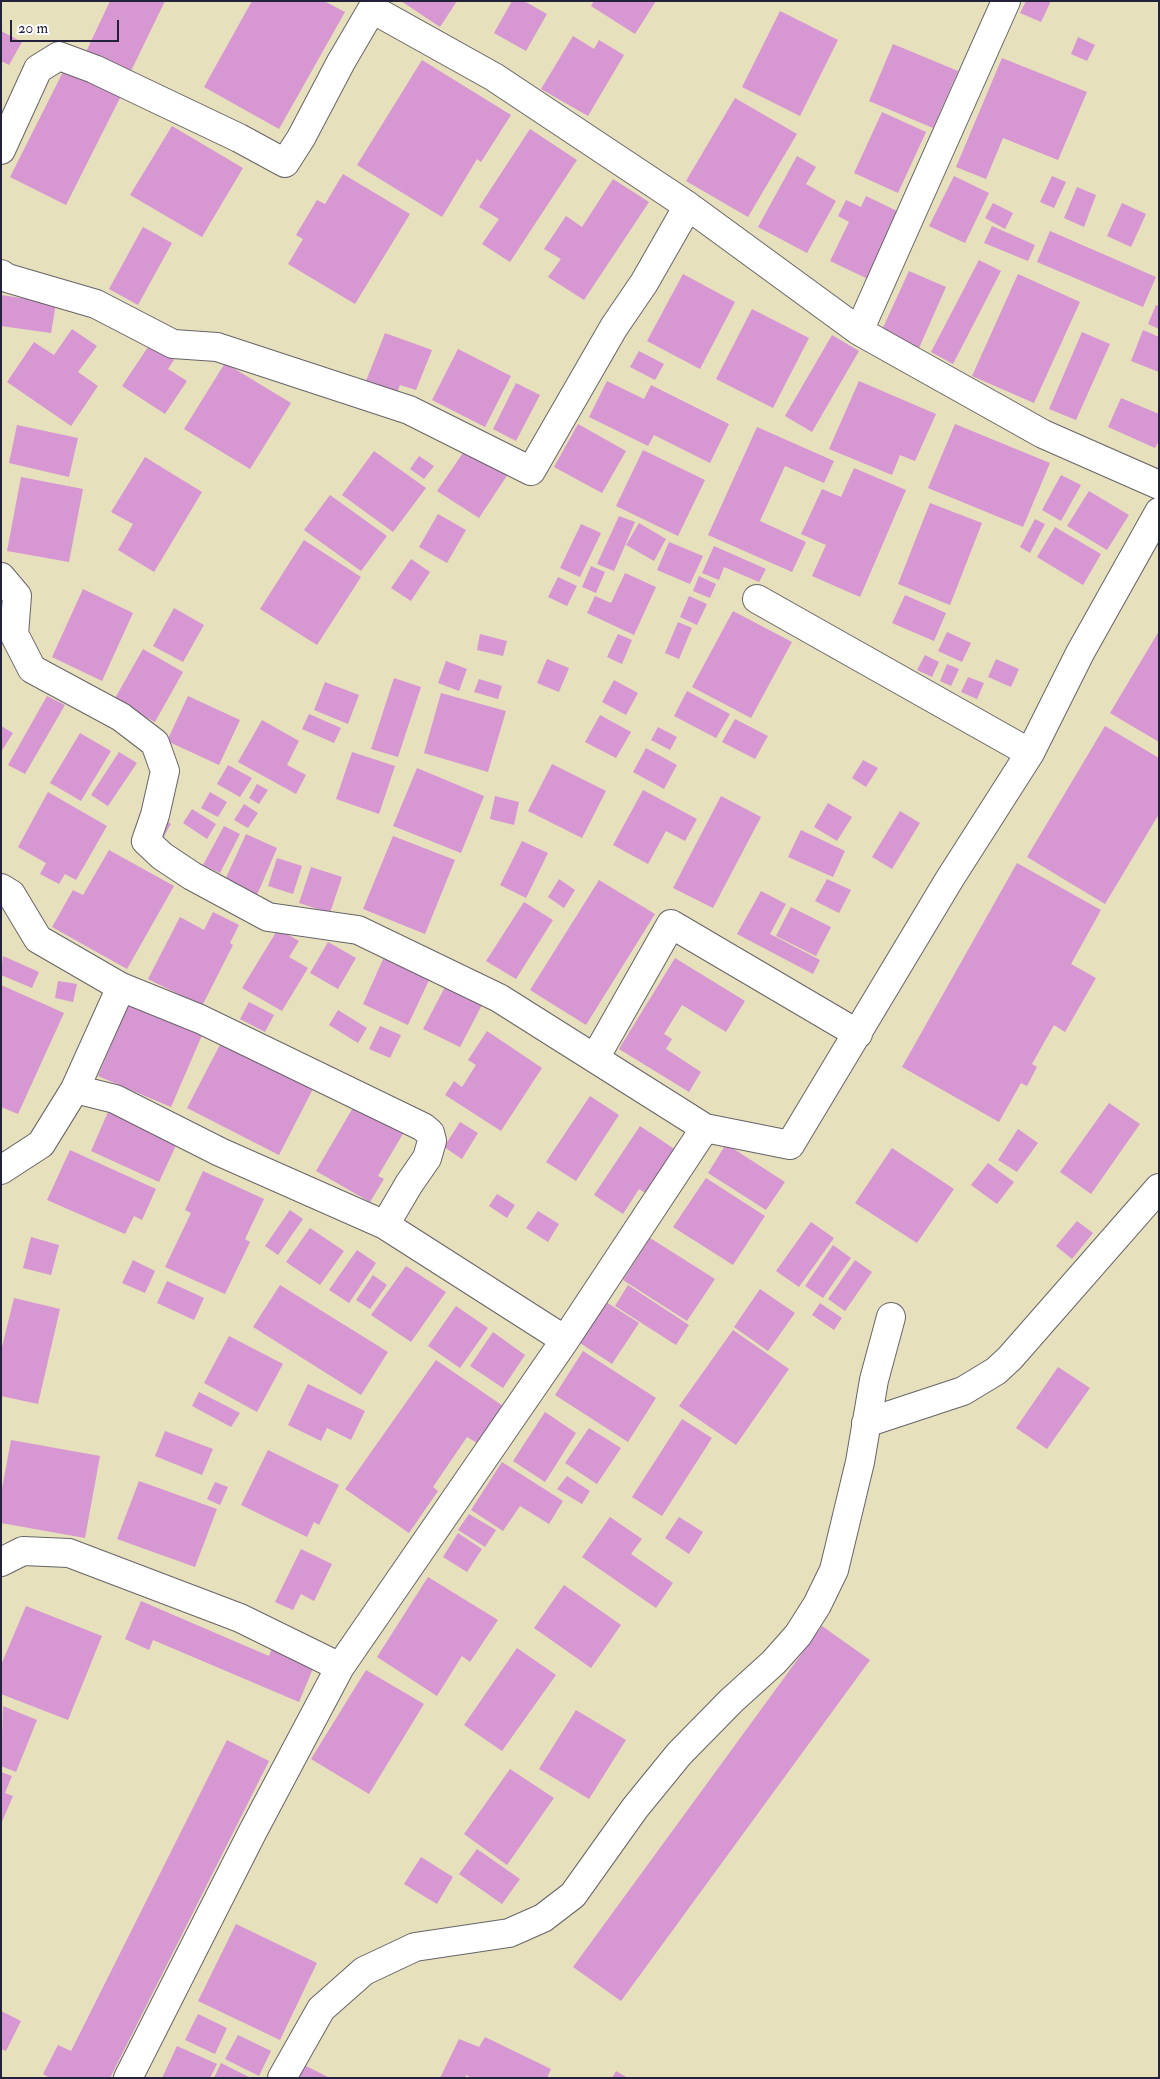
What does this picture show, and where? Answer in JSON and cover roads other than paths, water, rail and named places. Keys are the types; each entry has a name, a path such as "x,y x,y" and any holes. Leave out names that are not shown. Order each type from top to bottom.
{"street":[{"path":"859,331 1006,1"},
{"path":"1,150 38,69 59,56 94,69 239,138 285,163 301,138 341,62 372,9 494,77 688,206 859,331 1043,434 1159,485"},
{"path":"1,274 7,278 96,304 172,344 217,347 409,410 530,471 614,327 644,283 688,206"},
{"path":"1,577 17,596 14,634 32,669 121,717 155,743 165,772 155,815 146,841 162,856 192,876 268,917 358,930 499,998 706,1128 790,1145 949,880 1030,753 1080,652 1159,512"},
{"path":"756,599 1030,753"},
{"path":"1,888 11,894 38,939 121,987 200,1019 423,1127 430,1133 432,1141 427,1158 385,1225"},
{"path":"595,1058 671,924 858,1034"},
{"path":"1,1170 41,1144 75,1089 121,987"},
{"path":"75,1089 115,1099 220,1152 385,1225 565,1340"},
{"path":"128,2078 252,1833 340,1667 565,1340 706,1128"},
{"path":"866,1423 962,1391 996,1371 1010,1358 1159,1188"},
{"path":"282,2078 321,2009 364,1971 416,1947 509,1933 543,1918 573,1895 635,1808 679,1754 774,1662 798,1635 817,1605 834,1570 852,1499 874,1380 891,1318"},
{"path":"1,1562 23,1551 69,1553 240,1618 340,1667"}]}
